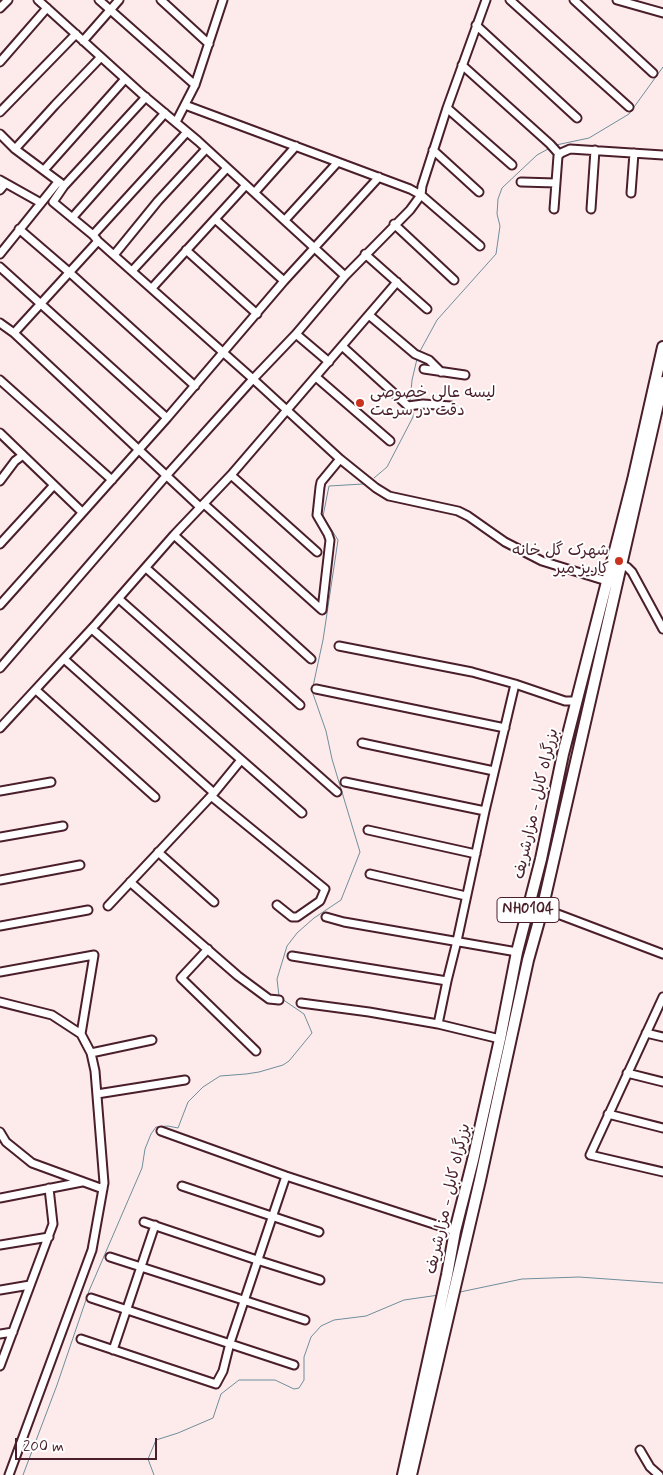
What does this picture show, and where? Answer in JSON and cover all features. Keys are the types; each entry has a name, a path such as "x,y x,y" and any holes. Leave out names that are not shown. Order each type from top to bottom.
{"highway":[{"name":"بزرگراه کابل - مزارشریف","path":"403,1475 448,1275 455,1231 474,1160 517,952 541,859 576,701 607,581 617,563 643,456 655,402 663,347"},
{"name":"بزرگراه کابل - مزارشریف","path":"655,402 663,382"},
{"name":"بزرگراه کابل - مزارشریف","path":"411,1475 480,1180 528,960 542,910 618,584 617,563"}],"street":[{"path":"0,8 8,0"},
{"path":"38,0 125,79 255,192 345,276"},
{"path":"99,0 195,85"},
{"path":"84,41 119,0"},
{"path":"161,0 209,44"},
{"path":"176,122 195,85 222,0"},
{"path":"0,668 166,476 296,334 365,254 410,210 421,195 422,186 447,108 486,0"},
{"path":"510,0 629,107"},
{"path":"574,0 653,73"},
{"path":"617,0 663,13"},
{"path":"0,62 47,8"},
{"path":"476,25 577,118"},
{"path":"0,112 76,34"},
{"path":"15,149 54,104 101,57"},
{"path":"462,66 558,153 554,209"},
{"path":"44,170 125,79"},
{"path":"0,254 42,202 146,97"},
{"path":"186,105 410,189 421,195 480,246"},
{"path":"447,108 512,165"},
{"path":"72,218 165,113"},
{"path":"93,235 187,132"},
{"path":"0,134 15,149 61,184"},
{"path":"255,192 296,146"},
{"path":"114,255 158,201 206,149"},
{"path":"558,153 570,149 663,155"},
{"path":"434,150 479,192"},
{"path":"591,209 595,150"},
{"path":"632,193 634,153"},
{"path":"285,220 337,163"},
{"path":"132,271 227,168"},
{"path":"0,605 167,418 284,281 379,177"},
{"path":"0,190 3,182 42,202"},
{"path":"521,182 556,183"},
{"path":"61,184 53,202 93,235 340,459 376,488 389,496 458,511 505,542 542,561 618,584"},
{"path":"152,288 246,185"},
{"path":"215,219 284,281"},
{"path":"394,224 454,280"},
{"path":"19,229 195,386"},
{"path":"14,333 98,241"},
{"path":"186,250 257,314"},
{"path":"365,254 426,309"},
{"path":"0,268 167,418"},
{"path":"0,728 92,629 174,535 231,475 398,282"},
{"path":"369,315 416,355 429,360 441,372"},
{"path":"0,322 166,476 322,610 330,540 317,515 320,487 321,482 340,459"},
{"path":"296,334 329,362"},
{"path":"342,346 413,405 451,406"},
{"path":"424,369 465,375"},
{"path":"316,377 390,441"},
{"path":"0,380 112,480"},
{"path":"0,433 82,512"},
{"path":"0,482 15,461 23,455"},
{"path":"231,475 317,552"},
{"path":"0,544 54,484"},
{"path":"174,535 311,659"},
{"path":"617,563 627,567 632,572 663,628"},
{"path":"146,568 300,705"},
{"path":"118,599 337,792"},
{"path":"92,629 302,813"},
{"path":"339,646 472,672 566,700 576,701"},
{"path":"64,659 212,794 325,889 320,901 297,917 292,917 277,905"},
{"path":"438,1024 446,981 457,941 514,684"},
{"path":"316,689 505,728"},
{"path":"36,690 154,796"},
{"path":"362,743 494,771"},
{"path":"108,906 241,760"},
{"path":"0,791 51,782"},
{"path":"345,782 485,811"},
{"path":"0,837 63,826"},
{"path":"368,830 476,854"},
{"path":"158,852 214,902"},
{"path":"0,880 80,865"},
{"path":"370,874 466,896"},
{"path":"130,882 238,976 269,999 279,1000"},
{"path":"0,926 88,910"},
{"path":"542,910 555,912 663,954"},
{"path":"326,917 344,922 517,952"},
{"path":"208,949 181,978 256,1051"},
{"path":"0,972 94,955 82,1034"},
{"path":"292,956 446,981"},
{"path":"663,997 590,1155 663,1172"},
{"path":"0,1002 52,1015 82,1034 91,1053 97,1094 104,1183 92,1250 9,1475"},
{"path":"301,1003 438,1024 500,1039"},
{"path":"646,1033 663,1037"},
{"path":"91,1053 152,1040"},
{"path":"627,1073 663,1082"},
{"path":"97,1094 185,1080"},
{"path":"608,1114 663,1128"},
{"path":"161,1131 286,1176 455,1231"},
{"path":"0,1132 6,1142 32,1163 103,1189"},
{"path":"81,1339 216,1384 223,1372 230,1343 286,1176"},
{"path":"0,1198 83,1182"},
{"path":"182,1186 319,1232"},
{"path":"0,1366 53,1224 54,1217 49,1188"},
{"path":"144,1222 320,1280"},
{"path":"113,1350 155,1225"},
{"path":"0,1245 49,1237"},
{"path":"110,1257 244,1302 305,1320"},
{"path":"0,1290 30,1285"},
{"path":"91,1298 294,1364"},
{"path":"0,1334 13,1332"},
{"path":"640,1450 650,1467 659,1475"}],"waterway":[{"path":"556,145 589,138 629,114 663,67"},
{"path":"419,353 437,320 496,254 500,226 497,214 498,199 502,188 537,155 550,148"},
{"path":"410,402 412,380 417,359"},
{"path":"374,478 387,467 413,417 413,408"},
{"path":"279,996 277,979 287,946 297,933 314,918 341,900 360,852 332,759 326,731 312,691 323,640 338,540 323,516 329,486 363,484"},
{"path":"23,1475 57,1385 89,1291 142,1168 145,1149 151,1134 156,1127 168,1126 178,1128 188,1102 203,1087 220,1076 259,1072 283,1065 289,1061 312,1033 304,1014 282,999"},
{"path":"460,1292 522,1279 579,1277 663,1283"},
{"path":"154,1475 148,1459 156,1440 213,1418 221,1394 239,1380 275,1380 294,1389 299,1388 304,1380 304,1357 311,1337 321,1326 334,1320 366,1316 404,1300 439,1295"}],"place":[{"name":"لیسه عالی خصوصی دقت در سرعت","path":"360,403"},
{"name":"شهرک گل خانه کاریز میر","path":"619,561"}]}
